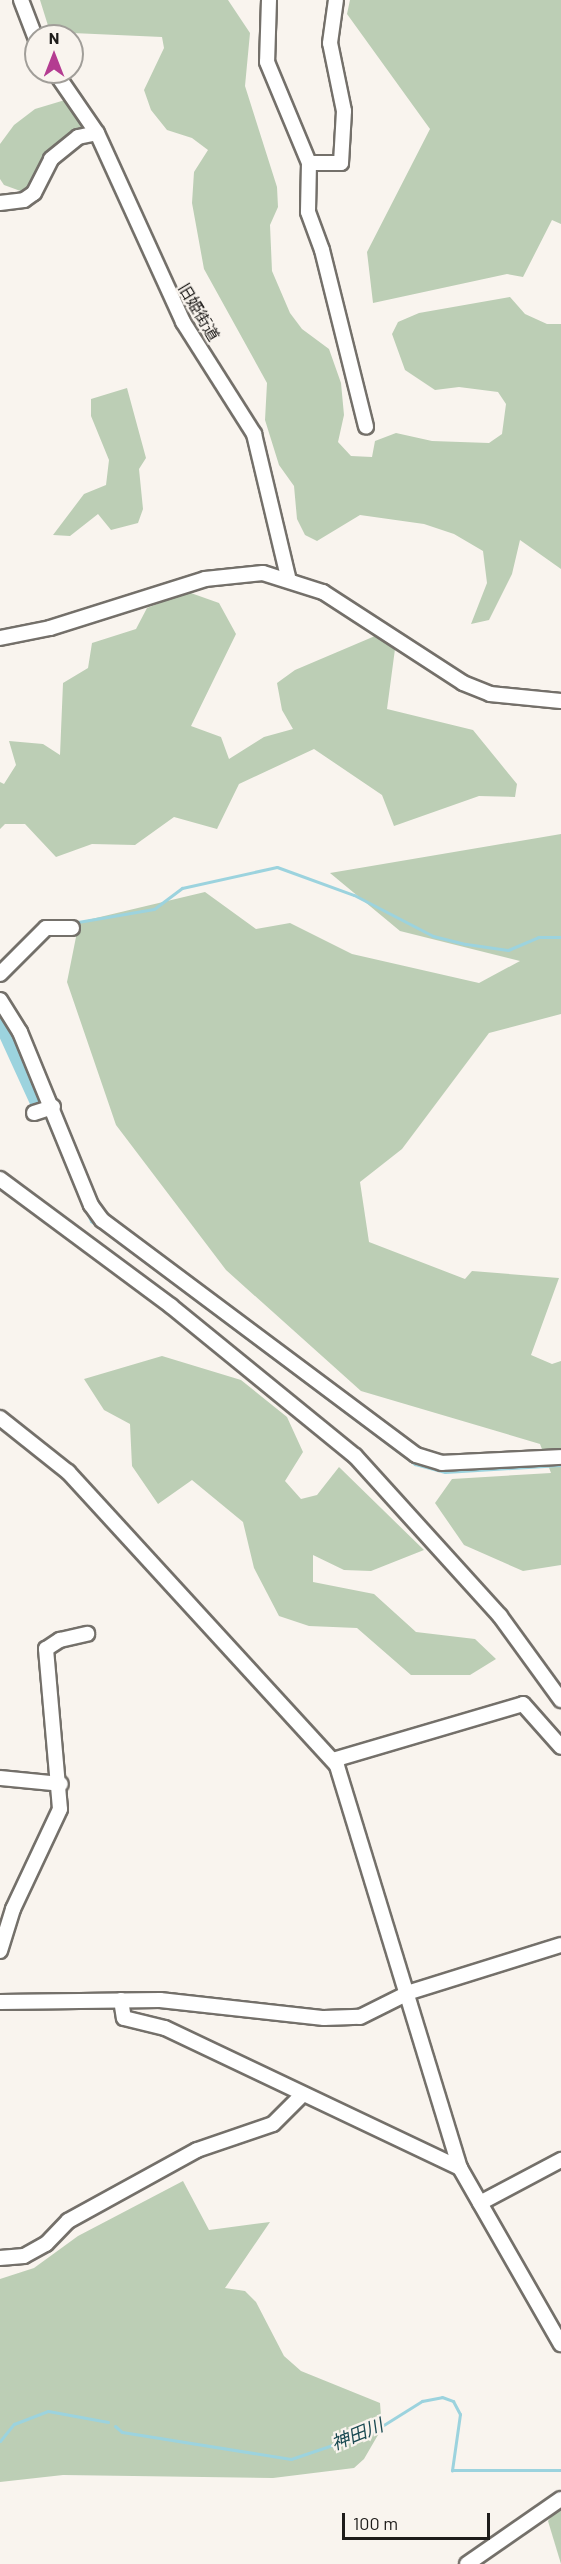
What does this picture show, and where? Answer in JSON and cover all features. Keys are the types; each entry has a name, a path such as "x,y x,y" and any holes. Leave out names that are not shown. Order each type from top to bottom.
{"street":[{"path":"21,0 30,24"},
{"path":"269,0 267,62 309,163 308,212 322,250 366,427"},
{"path":"309,163 341,163 344,111 330,43 336,0"},
{"name":"旧姫街道","path":"64,84 97,134 176,307 254,434 288,577"},
{"path":"0,203 24,200 34,193 51,159 78,137 97,134"},
{"path":"0,638 50,628 237,572 288,577 350,608 463,682 490,694 561,701"},
{"path":"0,974 46,928 72,928"},
{"path":"0,1000 21,1032 91,1205 102,1220 355,1456 500,1616 561,1700"},
{"path":"34,1113 53,1107"},
{"path":"0,1179 181,1295 416,1455 442,1463 561,1457"},
{"path":"0,1418 68,1472 333,1760 351,1800 410,1992 460,2168 561,2344"},
{"path":"0,1951 13,1909 58,1818 61,1784 46,1649 60,1640 87,1634"},
{"path":"333,1760 523,1704 561,1747"},
{"path":"0,1778 61,1784"},
{"path":"0,2002 121,2000 333,2017 360,2017 410,1992 561,1946"},
{"path":"121,2000 124,2018 165,2028 302,2096 460,2168"},
{"path":"0,2258 24,2256 46,2244 68,2221 197,2150 273,2124 302,2096"},
{"path":"480,2203 561,2160"},
{"path":"467,2564 561,2499"}],"green space":[{"path":"40,0 228,0 250,33 245,86 277,187 278,207 270,225 272,271 290,313 302,329 329,349 341,383 344,415 338,442 351,456 372,457 375,441 396,433 432,441 489,443 502,434 506,404 498,392 459,387 435,390 405,370 392,334 398,322 419,313 510,297 525,314 547,324 561,324 561,569 520,540 512,574 489,620 471,624 487,583 483,551 454,534 424,524 360,515 317,541 305,535 297,519 294,486 279,465 265,420 267,383 204,269 192,203 194,172 208,150 192,138 167,130 151,110 144,90 164,48 162,37 84,34 84,24 48,24"},
{"path":"350,0 561,0 561,224 552,220 523,277 507,274 373,303 367,252 430,129 347,14"},
{"path":"65,100 87,129 26,193 4,185 0,179 0,144 14,125 35,109"},
{"path":"127,388 146,458 139,469 143,509 138,523 111,530 98,514 70,536 53,535 84,494 106,485 109,460 91,416 91,399"},
{"path":"188,592 219,603 236,634 191,726 221,737 229,759 264,737 293,729 282,710 277,683 295,670 375,636 395,649 387,709 473,730 517,784 515,797 479,796 394,826 382,795 314,749 239,784 217,829 174,817 135,845 92,844 56,857 25,824 5,824 0,829 0,782 4,784 16,765 9,741 43,744 60,755 63,683 88,668 92,643 136,629 147,608"},
{"path":"561,834 561,1014 489,1033 402,1149 360,1182 369,1242 465,1279 472,1271 559,1278 531,1355 552,1364 561,1361 561,1565 523,1571 464,1545 435,1503 452,1479 551,1473 540,1444 361,1391 226,1270 116,1125 67,982 79,922 205,892 256,929 290,923 352,954 479,983 520,961 400,931 330,873"},
{"path":"162,1356 241,1380 287,1417 303,1452 285,1481 301,1499 317,1495 339,1467 424,1550 371,1571 344,1570 313,1555 313,1582 374,1594 416,1632 475,1639 496,1659 470,1675 411,1675 357,1628 309,1626 279,1616 254,1568 243,1522 192,1480 158,1504 132,1466 130,1424 104,1410 84,1379"},
{"path":"183,2181 209,2230 270,2222 225,2288 245,2291 256,2302 284,2356 301,2371 380,2403 382,2428 364,2459 354,2468 273,2478 63,2475 0,2482 0,2279 34,2268 78,2236"},
{"path":"561,2504 561,2564 548,2521"}],"waterway":[{"path":"72,923 154,909 182,888 277,867 354,895 433,936 466,944 508,950 538,937 561,937"},
{"path":"0,1017 39,1102"},
{"path":"44,1113 91,1221 415,1464 445,1472 561,1465"},
{"name":"神田川","path":"115,2426 122,2432 291,2459 374,2431 422,2401 442,2397 453,2401 460,2414 452,2470 561,2470"},
{"name":"神田川","path":"0,2441 14,2424 48,2411 108,2422"}]}
